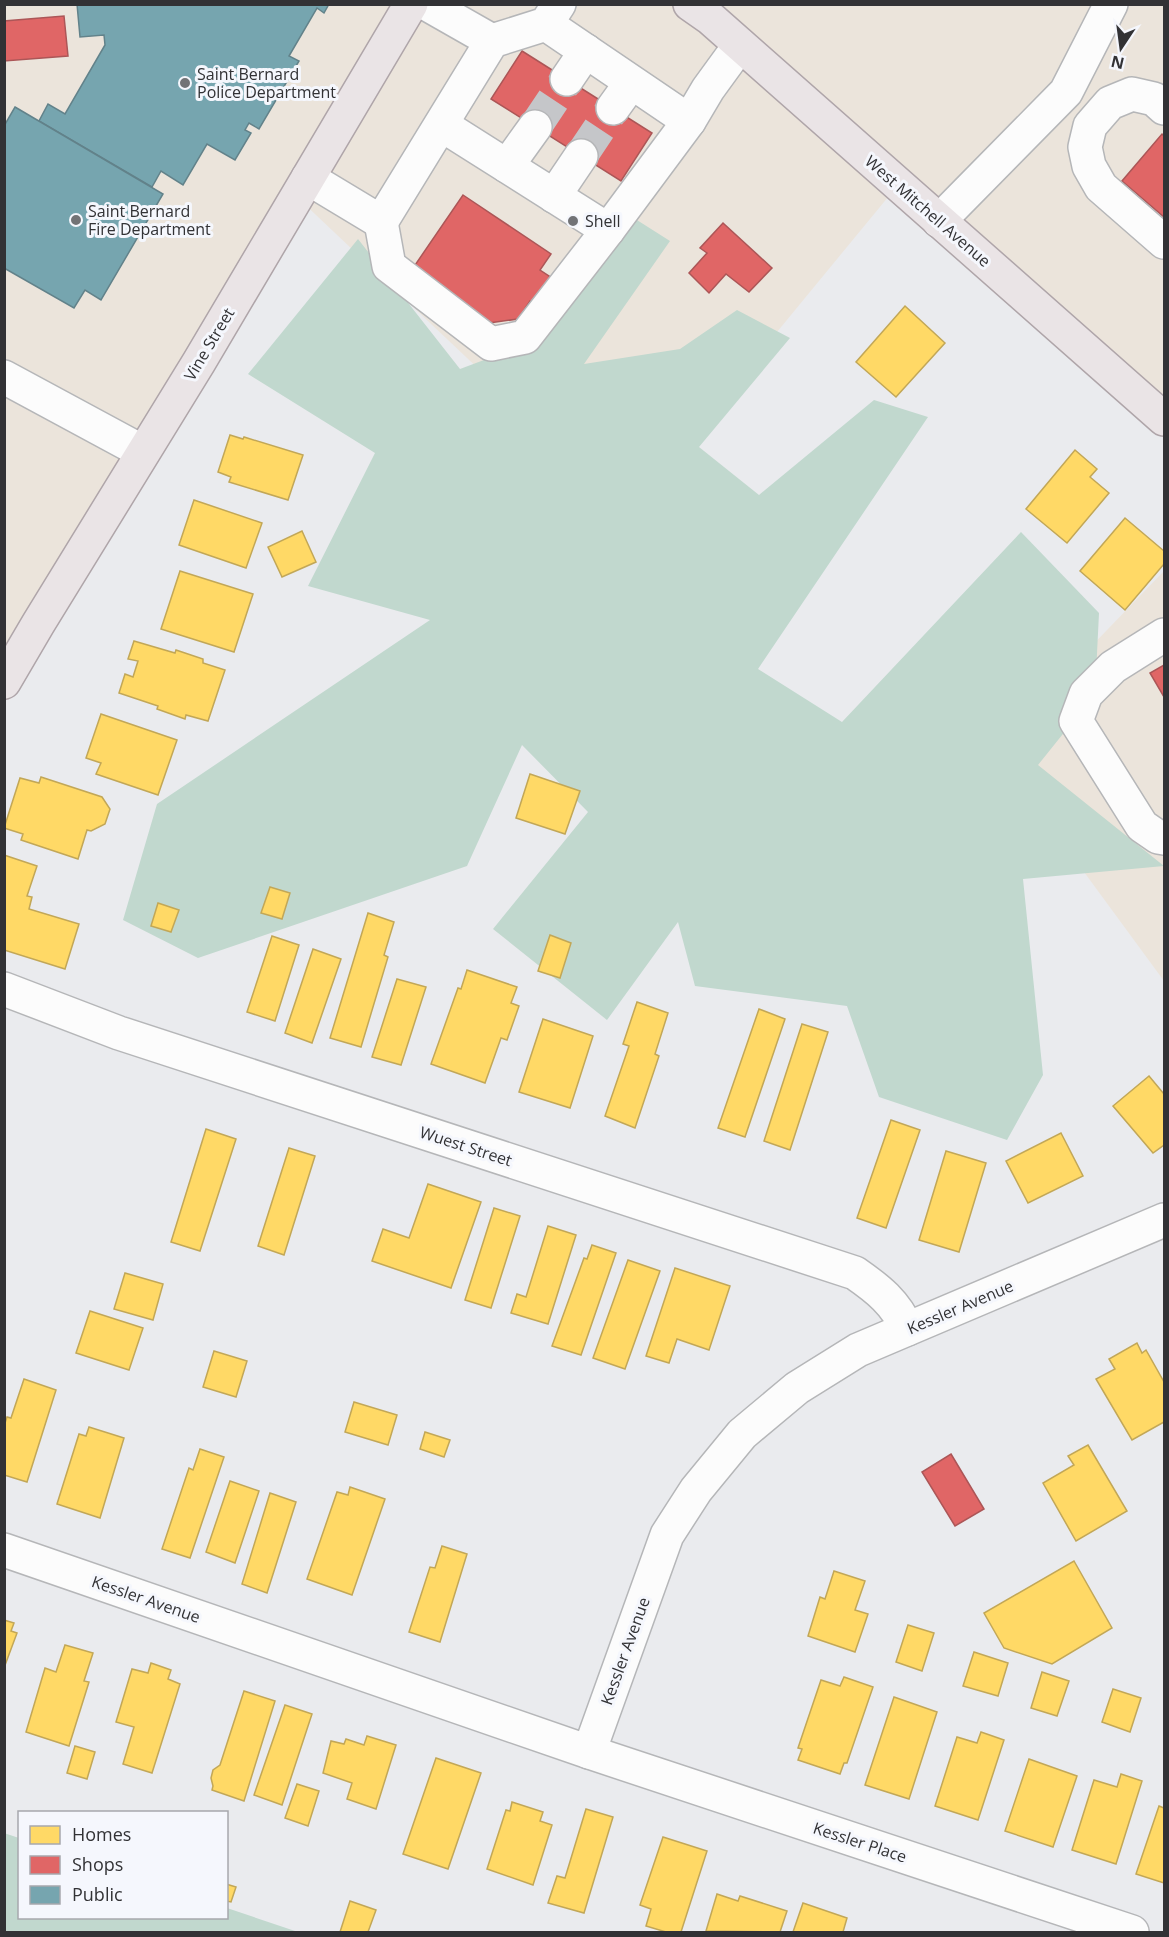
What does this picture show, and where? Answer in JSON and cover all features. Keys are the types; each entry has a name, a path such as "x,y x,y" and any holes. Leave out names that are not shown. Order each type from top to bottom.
{"main road":[{"name":"Vine Street","path":"4,682 199,362 411,4"},
{"name":"West Mitchell Avenue","path":"701,9 1164,419"}],"street":[{"path":"428,4 492,42"},
{"path":"939,221 1066,92 1111,4"},
{"path":"689,121 622,95 553,14 492,42 381,222 389,266 491,344 525,337 689,121 708,89 740,45"},
{"path":"567,79 586,51"},
{"path":"1164,108 1154,99 1132,94 1110,103 1090,126 1085,147 1089,166 1101,188 1164,242"},
{"path":"442,125 608,230"},
{"path":"507,166 535,127"},
{"path":"554,196 581,156"},
{"path":"308,178 381,222"},
{"path":"4,377 143,452"},
{"path":"1158,828 1142,826 1076,721 1086,694 1113,667 1164,635"},
{"name":"Wuest Street","path":"4,990 119,1033 855,1273 882,1292 903,1318 907,1329"},
{"name":"Kessler Avenue","path":"4,1550 589,1752 667,1535 696,1490 742,1434 797,1388 858,1350 1164,1220"},
{"name":"Kessler Place","path":"589,1752 1132,1932"}],"shaded area":[{"path":"5,5 1164,5 1164,419 898,185 702,423 485,375 297,197 5,683"},
{"path":"1164,571 1164,981 993,748"}],"green space":[{"path":"629,215 670,241 584,364 680,349 737,310 790,338 699,447 759,495 874,400 928,417 758,669 842,722 1021,532 1099,613 1095,694 1038,765 1164,866 1023,879 1043,1075 1007,1140 879,1097 847,1006 695,986 678,922 607,1020 493,929 588,812 522,745 467,866 198,958 123,920 157,804 430,620 308,586 375,453 248,374 358,239 460,369 500,354"},
{"path":"4,1833 18,1838 18,1919 228,1919 228,1908 298,1932 5,1932"}],"building: Homes":[{"path":"905,306 945,343 896,397 856,362"},
{"path":"230,435 303,455 288,500 229,482 231,477 218,472"},
{"path":"1075,450 1097,469 1090,477 1109,493 1067,543 1026,509"},
{"path":"194,500 262,523 246,568 179,545"},
{"path":"1125,518 1164,551 1164,564 1125,610 1080,571"},
{"path":"302,531 316,562 282,577 268,547"},
{"path":"180,571 253,594 234,652 161,629"},
{"path":"134,641 175,653 176,650 203,659 203,663 225,670 208,721 186,715 185,719 157,709 158,706 119,693 125,674 133,677 138,661 128,659"},
{"path":"101,714 177,740 158,795 96,774 101,763 86,758"},
{"path":"530,774 580,791 565,834 516,818"},
{"path":"41,777 102,797 110,809 105,824 91,831 87,830 78,859 21,840 23,834 4,828 20,778 39,783"},
{"path":"4,855 37,866 27,896 32,897 29,909 79,924 65,969 4,950"},
{"path":"270,887 290,893 282,919 261,913"},
{"path":"158,903 179,910 171,932 151,926"},
{"path":"368,913 394,922 384,955 388,957 361,1047 330,1038"},
{"path":"550,935 571,943 560,978 538,971"},
{"path":"272,936 299,945 275,1021 247,1012"},
{"path":"313,949 341,959 312,1043 285,1033"},
{"path":"467,970 517,987 511,1003 519,1006 507,1040 501,1038 485,1083 431,1064 458,988 461,989"},
{"path":"397,979 426,987 401,1065 372,1057"},
{"path":"637,1002 668,1013 655,1054 659,1056 635,1128 605,1116 629,1046 623,1044"},
{"path":"759,1009 785,1019 745,1137 718,1128"},
{"path":"543,1019 593,1036 570,1108 519,1092"},
{"path":"802,1024 828,1032 790,1150 764,1141"},
{"path":"1149,1076 1164,1094 1164,1145 1153,1153 1113,1106"},
{"path":"891,1120 920,1130 886,1228 857,1218"},
{"path":"206,1129 236,1139 200,1251 171,1242"},
{"path":"1061,1133 1083,1176 1028,1203 1006,1161"},
{"path":"289,1148 315,1156 284,1255 258,1246"},
{"path":"946,1151 986,1163 959,1252 919,1240"},
{"path":"428,1184 481,1202 451,1288 372,1261 383,1229 409,1238"},
{"path":"494,1208 520,1216 491,1308 465,1300"},
{"path":"548,1226 576,1235 548,1324 511,1313 517,1294 526,1297"},
{"path":"592,1245 616,1253 581,1355 552,1346 584,1258 587,1259"},
{"path":"628,1260 660,1271 625,1369 593,1358"},
{"path":"675,1268 730,1286 709,1350 677,1339 669,1363 646,1356"},
{"path":"125,1273 163,1284 153,1320 114,1309"},
{"path":"90,1311 143,1328 129,1370 76,1353"},
{"path":"1137,1343 1142,1353 1146,1350 1164,1382 1164,1422 1132,1440 1096,1379 1115,1369 1109,1359"},
{"path":"214,1351 247,1361 236,1397 203,1387"},
{"path":"24,1379 56,1390 27,1482 4,1475 4,1426 7,1417 11,1418"},
{"path":"354,1402 397,1415 388,1445 345,1432"},
{"path":"89,1427 124,1438 100,1518 57,1504 79,1434 86,1436"},
{"path":"425,1432 450,1440 444,1457 420,1449"},
{"path":"1088,1445 1127,1511 1076,1541 1043,1483 1074,1465 1068,1456"},
{"path":"200,1449 224,1457 190,1558 162,1549 189,1468 193,1470"},
{"path":"230,1481 259,1491 235,1563 206,1552"},
{"path":"350,1487 385,1499 352,1595 307,1579 337,1492 348,1495"},
{"path":"270,1493 296,1502 267,1593 242,1584"},
{"path":"442,1546 467,1554 440,1642 409,1632 430,1567 435,1568"},
{"path":"1074,1561 1112,1628 1052,1664 1004,1648 984,1613"},
{"path":"834,1571 865,1581 855,1610 868,1614 855,1652 808,1636 820,1597 825,1599"},
{"path":"4,1620 14,1623 11,1631 17,1633 4,1668"},
{"path":"908,1625 934,1633 922,1671 896,1662"},
{"path":"65,1645 93,1653 84,1681 89,1682 69,1746 26,1732 45,1668 56,1672"},
{"path":"974,1652 1008,1663 998,1696 963,1686"},
{"path":"151,1663 171,1670 168,1679 180,1684 152,1773 123,1764 134,1727 116,1722 132,1669 148,1673"},
{"path":"1042,1672 1069,1681 1057,1716 1031,1708"},
{"path":"844,1677 873,1687 847,1763 844,1763 840,1774 798,1760 802,1749 798,1748 821,1680 840,1686"},
{"path":"1113,1689 1141,1698 1130,1732 1102,1722"},
{"path":"244,1691 275,1701 244,1801 212,1790 211,1778 213,1770 220,1765"},
{"path":"894,1697 937,1712 909,1799 865,1785"},
{"path":"285,1705 312,1714 282,1805 254,1795"},
{"path":"981,1732 1004,1740 978,1820 935,1806 957,1737 977,1743"},
{"path":"367,1736 396,1745 376,1809 347,1799 352,1783 323,1773 331,1741 344,1744 346,1739 364,1745"},
{"path":"75,1746 95,1752 87,1779 67,1773"},
{"path":"436,1758 481,1773 448,1869 403,1854"},
{"path":"1029,1759 1077,1776 1053,1847 1005,1831"},
{"path":"1121,1774 1142,1781 1116,1864 1072,1850 1094,1780 1117,1787"},
{"path":"297,1784 319,1791 308,1826 285,1818"},
{"path":"512,1802 543,1812 540,1821 552,1825 533,1885 487,1869 506,1810 510,1811"},
{"path":"1159,1806 1164,1808 1164,1883 1136,1874"},
{"path":"586,1809 613,1817 584,1913 548,1903 557,1876 565,1878"},
{"path":"663,1837 707,1851 681,1932 666,1932 646,1926 651,1909 640,1905"},
{"path":"228,1885 236,1887 231,1902 228,1901"},
{"path":"717,1894 738,1901 740,1896 787,1911 780,1932 706,1931"},
{"path":"350,1901 376,1910 368,1932 340,1932"},
{"path":"803,1903 847,1918 843,1932 793,1932"}],"building: Shops":[{"path":"64,16 68,56 4,61 4,21"},
{"name":"Shell","path":"522,51 652,133 621,181 491,99"},
{"path":"1162,134 1164,136 1164,217 1122,181"},
{"path":"463,195 551,254 540,270 555,280 537,306 530,301 518,319 489,323 411,271"},
{"path":"723,223 772,268 749,292 726,274 709,293 689,273 707,253 700,248"},
{"path":"1164,665 1164,697 1150,673"},
{"path":"951,1454 984,1509 955,1526 922,1472"}],"building: Public":[{"name":"Saint Bernard Police Department","path":"77,4 329,4 324,13 317,8 289,56 299,61 259,129 249,123 245,130 251,133 235,160 207,144 183,185 161,171 152,187 39,121 48,104 65,114 105,45 104,35 80,37"},
{"name":"Saint Bernard Fire Department","path":"15,107 163,194 101,300 85,290 74,308 4,268 4,126"}],"tunnel":[{"path":"535,127 567,79"},
{"path":"581,156 613,108"}],"place":[{"name":"Saint Bernard Police Department","path":"185,83"},
{"name":"Saint Bernard Fire Department","path":"76,220"},
{"name":"Shell","path":"573,221"}]}
